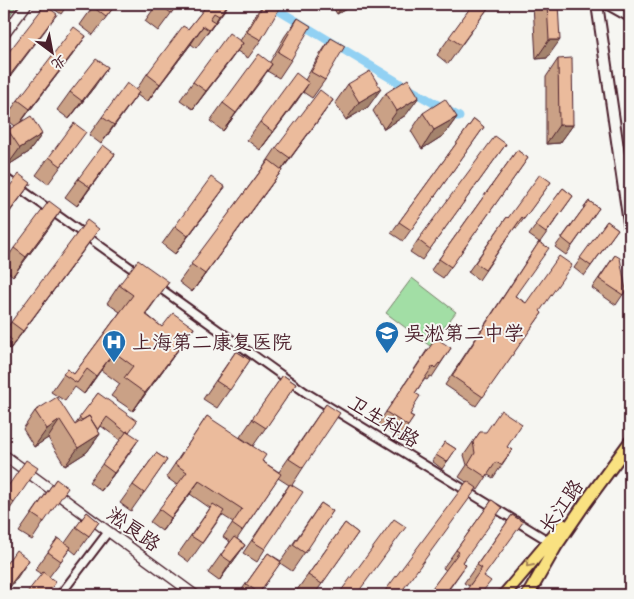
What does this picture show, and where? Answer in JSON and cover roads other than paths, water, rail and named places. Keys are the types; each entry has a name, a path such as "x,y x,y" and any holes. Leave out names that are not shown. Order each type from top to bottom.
{"main road":[{"path":"598,4 630,230"},
{"name":"长江路","path":"528,595 552,544 566,521 586,502 630,442"},
{"path":"504,595 552,544"}],"street":[{"path":"4,35 27,4"},
{"path":"605,4 630,18"},
{"name":"卫生科路","path":"4,177 305,392 552,544"},
{"name":"淞良路","path":"4,455 195,595"},
{"path":"60,595 108,532"}],"waterway":[{"path":"268,4 459,117"}],"place":[{"name":"吴淞第二中学","path":"387,354"},
{"name":"上海第二康复医院","path":"114,363"}]}
